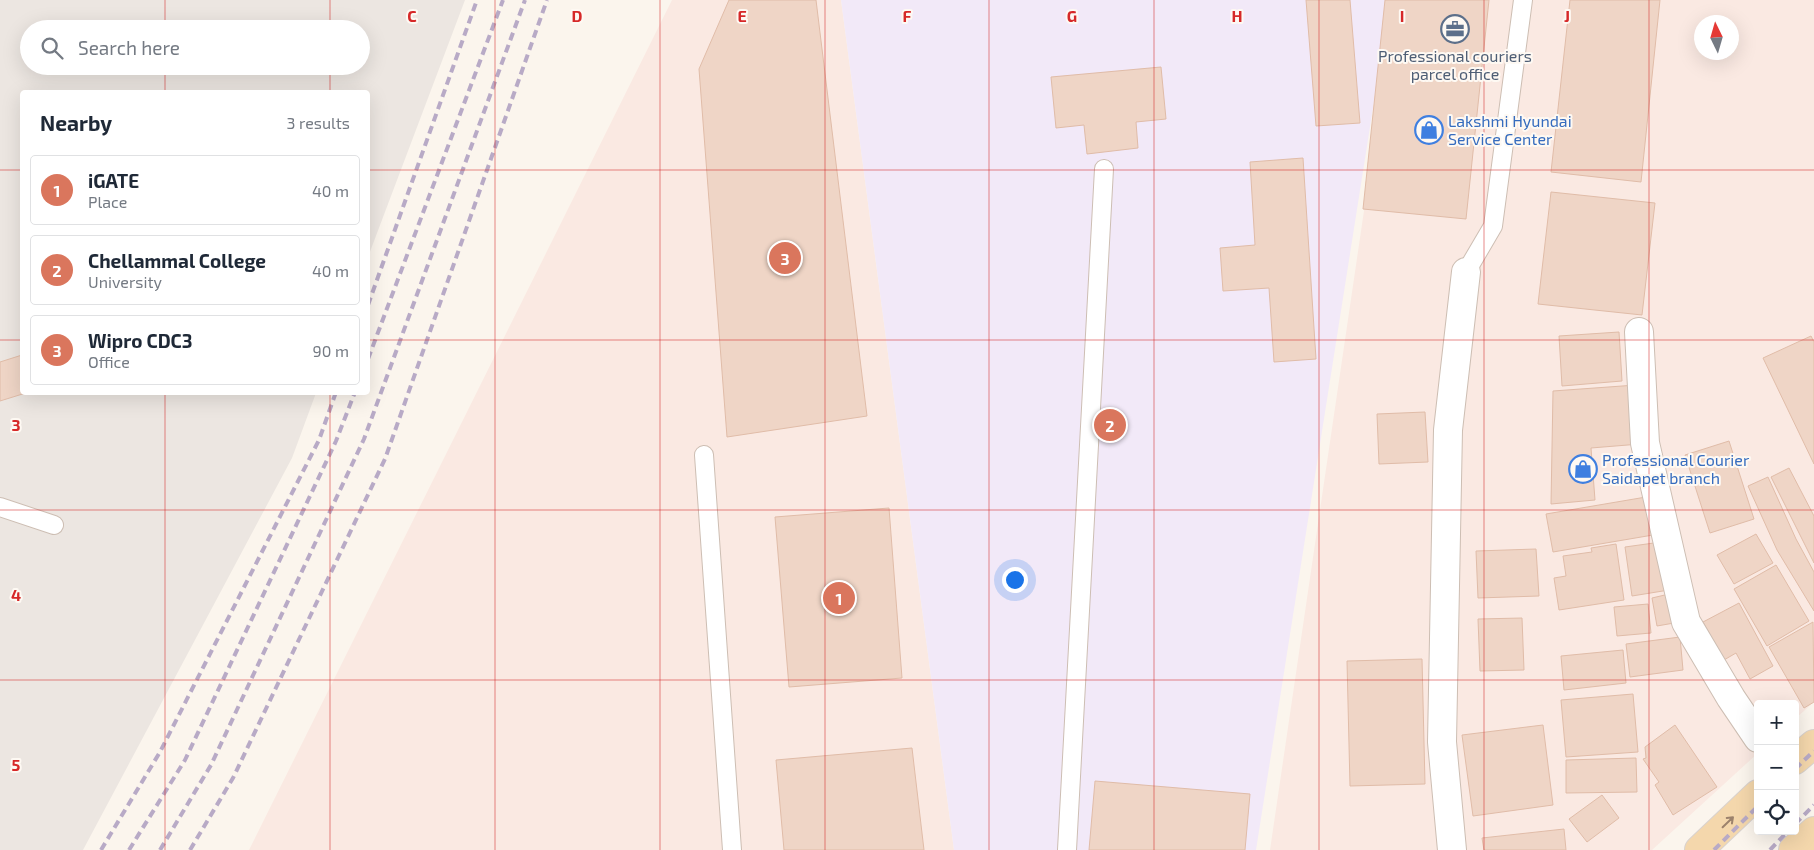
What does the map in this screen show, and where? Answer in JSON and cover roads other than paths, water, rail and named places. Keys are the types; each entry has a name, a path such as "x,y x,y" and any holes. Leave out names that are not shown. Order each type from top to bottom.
{"main road":[{"path":"1799,757 1814,744"},
{"path":"1699,850 1754,798"},
{"path":"1793,850 1814,831"}],"street":[{"path":"1452,850 1442,742 1447,440 1466,272"},
{"path":"1639,332 1645,443 1686,622 1731,698 1754,732"}],"lane":[{"path":"1466,272 1493,226 1523,0"},
{"path":"1067,850 1104,169"},
{"path":"704,455 732,850"},
{"path":"0,507 54,525"}],"railway":[{"path":"370,299 477,0"},
{"path":"370,354 503,0"},
{"path":"160,850 211,765 364,439 525,0"},
{"path":"190,850 233,778 385,459 547,0"},
{"path":"101,850 160,752 319,440 335,395"},
{"path":"129,850 185,760 336,441 354,395"},
{"path":"1799,765 1814,751"},
{"path":"1799,820 1814,805"},
{"path":"1714,850 1754,810"},
{"path":"1770,850 1784,835"}],"place":[{"name":"Professional couriers parcel office","path":"1455,29"},
{"name":"Lakshmi Hyundai Service Center","path":"1429,130"},
{"name":"Wipro CDC3","path":"785,258"},
{"name":"Chellammal College","path":"1110,425"},
{"name":"Professional Courier Saidapet branch","path":"1583,469"},
{"name":"iGATE","path":"839,598"}]}
